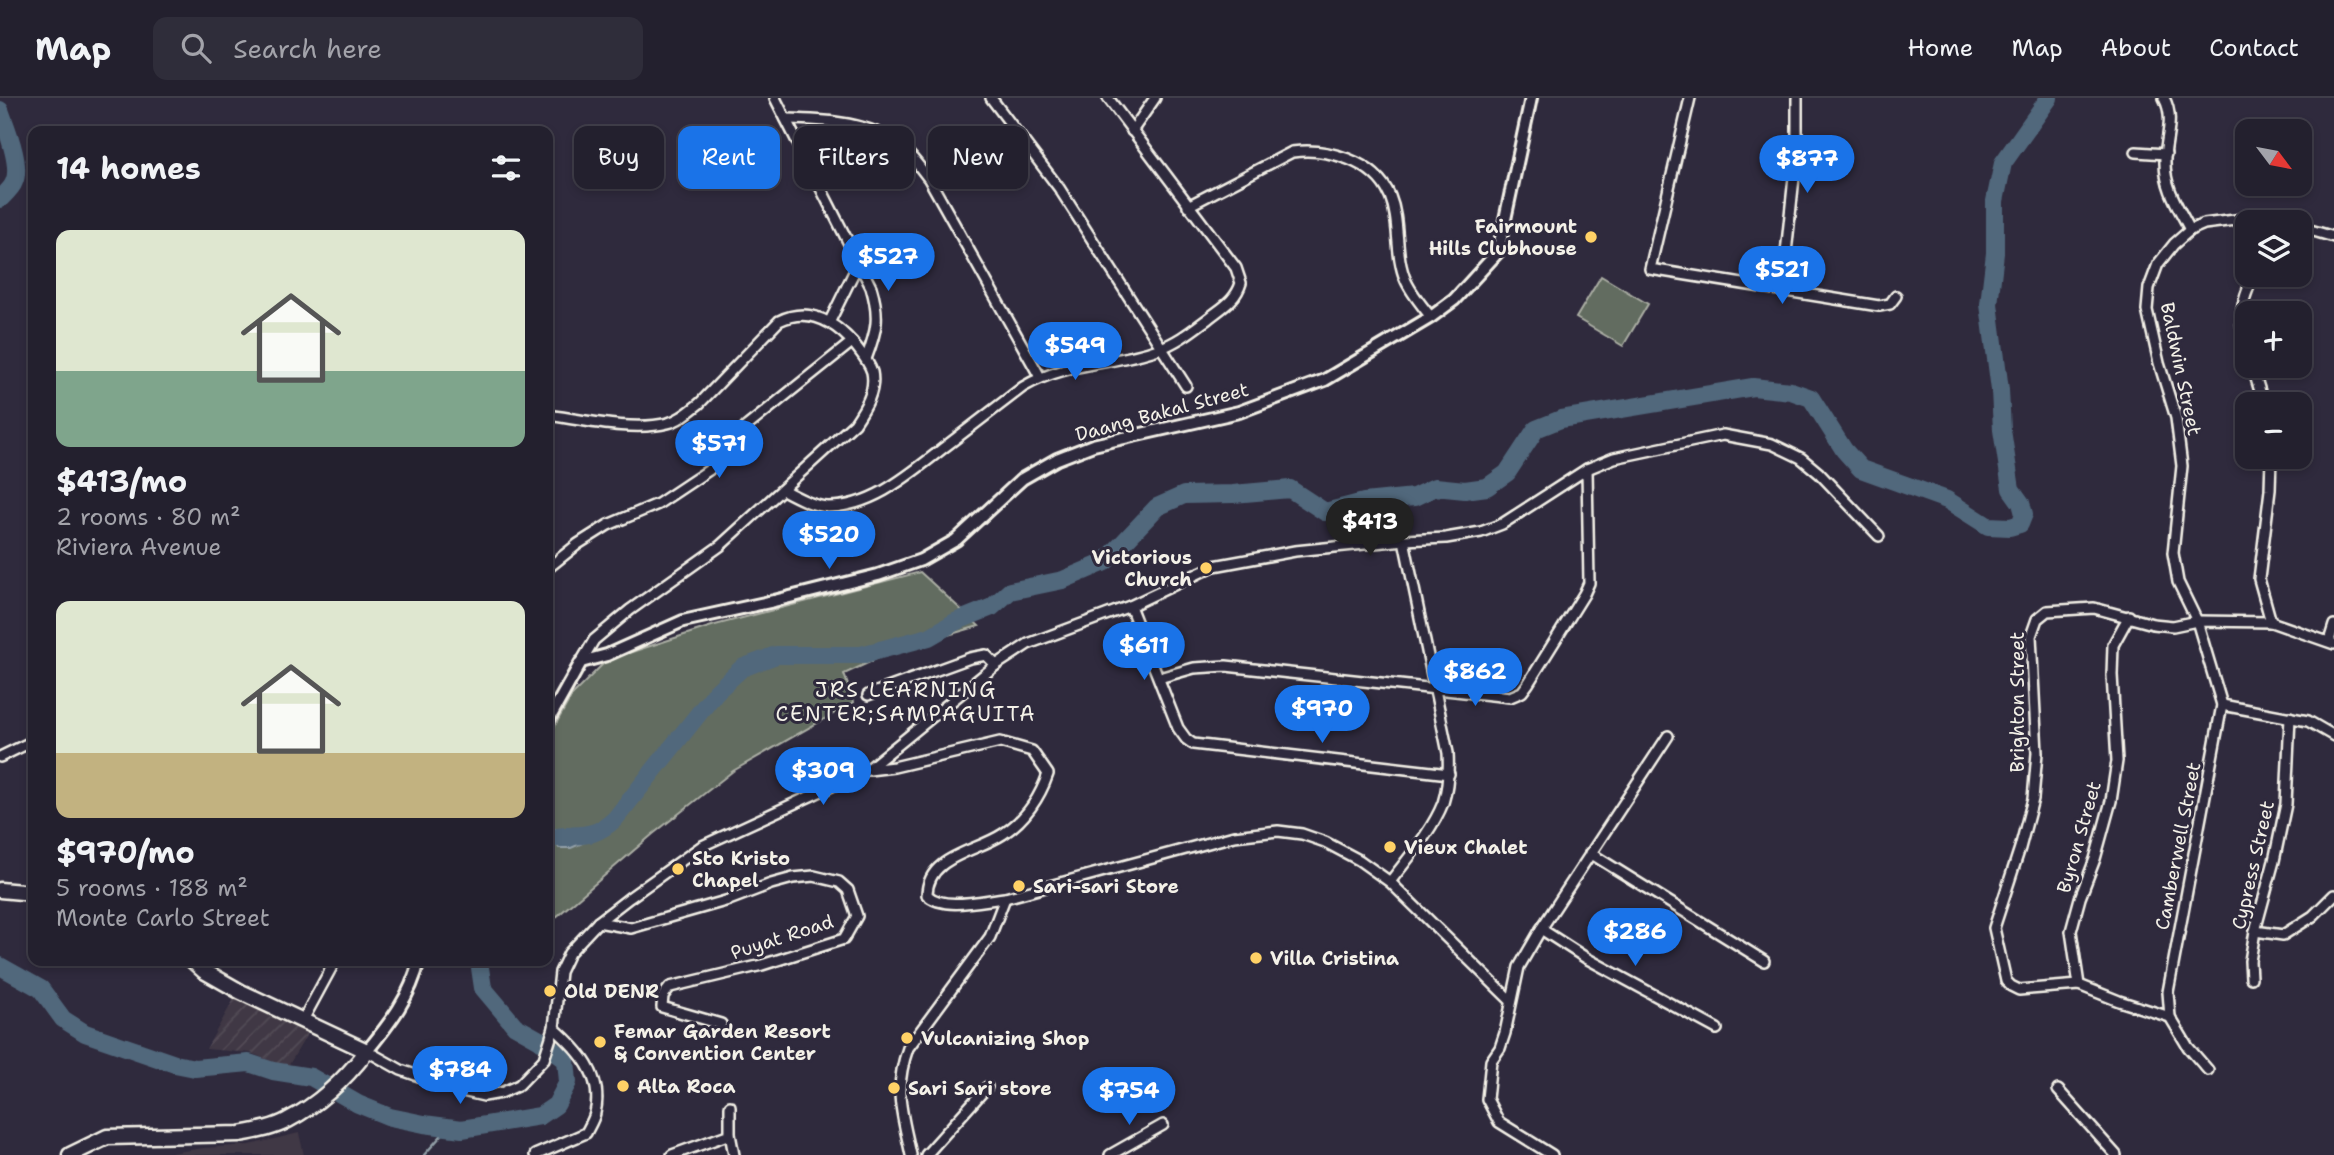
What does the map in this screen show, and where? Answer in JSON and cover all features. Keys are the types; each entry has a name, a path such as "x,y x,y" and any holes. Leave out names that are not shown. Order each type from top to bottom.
{"main road":[{"path":"0,890 28,893"},
{"path":"70,1155 107,1137 224,1135 260,1130 287,1121 347,1077 368,1051 242,992 198,966"}],"street":[{"path":"775,98 871,288 877,310 876,333 866,359"},
{"path":"992,98 1059,188 1186,386"},
{"path":"783,490 815,505 827,507 868,498 906,477 1023,387 1040,377 1161,348 1194,329 1235,297 1241,283 1236,268 1108,98"},
{"path":"1132,131 1155,98"},
{"name":"Daang Bakal Street","path":"581,662 607,655 683,621 865,579 921,560 956,540 1022,479 1057,459 1093,445 1239,412 1325,380 1431,317 1454,300 1498,252 1531,98"},
{"path":"1689,98 1650,270 1879,306 1890,304 1896,296"},
{"path":"1782,291 1797,149 1797,98"},
{"path":"2164,98 2170,130 2165,162 2168,189 2190,230 2204,224 2235,220"},
{"path":"786,120 816,120 868,129 892,140 910,156 929,179 1040,377"},
{"path":"1188,206 1292,152 1311,149 1351,160 1382,183 1390,197 1398,256 1406,281 1431,317"},
{"path":"2137,152 2166,153"},
{"name":"Baldwin Street","path":"2190,230 2158,264 2149,288 2147,310 2159,363 2176,418 2182,466 2173,553 2178,582 2197,621"},
{"path":"2312,231 2334,237"},
{"path":"830,321 859,262"},
{"path":"553,416 617,424 650,426 669,423 687,414 700,403 779,321 789,316 815,315 830,321 852,342 866,359 872,372 873,384 867,405 855,423 720,545 594,640 553,712"},
{"path":"553,564 598,531 658,504 709,470 746,427 852,342"},
{"path":"418,966 407,997 368,1051 401,1070 432,1082 484,1096 501,1093 519,1085 544,1059 553,1031 560,971 569,953 598,922 702,846 867,770 996,665 1028,643 1130,607 1214,566 1295,551 1446,538 1481,531 1502,524 1587,469 1614,458 1723,435 1772,444 1801,458 1819,473 1879,536"},
{"path":"1158,678 1194,668 1226,666 1399,687 1510,697 1522,692 1589,583 1587,469"},
{"path":"2271,469 2259,579 2271,622"},
{"path":"1391,883 1443,804 1449,774 1448,753 1404,540"},
{"path":"1130,607 1178,728 1193,744 1449,774"},
{"name":"Brighton Street","path":"2079,985 2019,990 2011,986 2006,981 1994,928 2033,799 2037,753 2031,636 2037,619 2047,611 2094,608 2129,616"},
{"path":"2129,616 2153,624 2173,626 2197,621 2271,622 2331,642 2334,625"},
{"name":"Byron Street","path":"2079,985 2071,931 2111,802 2117,761 2113,645 2129,616"},
{"name":"Camberwell Street","path":"2197,621 2222,705 2168,992 2171,1017 2188,1047 2208,1070"},
{"path":"868,695 986,654 996,665"},
{"path":"2222,705 2290,717 2308,722 2334,736"},
{"name":"Cypress Street","path":"2251,978 2250,961 2255,932 2286,804 2290,717"},
{"path":"1552,1155 1499,1122 1487,1098 1492,1061 1505,1033 1520,967 1541,929 1668,736"},
{"path":"867,770 1000,742 1032,751 1048,774 1040,797 1003,834 950,859 933,872 927,883 927,895 933,901 942,904 1005,898 1234,836 1278,831 1302,834 1325,842 1359,860 1391,883 1511,1001"},
{"path":"0,757 28,743"},
{"path":"1590,853 1764,961"},
{"name":"Puyat Road","path":"598,922 631,928 729,900 793,878 814,876 839,883 848,890 857,916 844,939 762,965 670,988 663,996 662,1007 721,1024"},
{"path":"2255,932 2283,935 2313,916 2334,895"},
{"path":"911,1155 899,1093 901,1069 908,1048 990,937 1005,898"},
{"path":"1541,929 1586,958 1717,1029"},
{"path":"303,1020 332,966"},
{"path":"2079,985 2171,1017"},
{"path":"535,1155 586,1133 596,1112 596,1089 591,1068 570,1042 553,1031"},
{"path":"926,1155 987,1087"},
{"path":"2058,1090 2116,1155"},
{"path":"730,1106 730,1134 734,1155"},
{"path":"1110,1155 1129,1150 1163,1125"},
{"path":"672,1155 730,1134"}],"shaded area":[{"path":"234,999 308,1033 287,1068 251,1053 206,1049"},
{"path":"299,1133 304,1155 158,1155 249,1145"}],"green space":[{"path":"1601,276 1648,304 1623,346 1576,318"},
{"path":"920,572 979,626 896,650 844,674 854,702 733,771 653,834 553,920 553,729 572,695 607,660 715,625"}],"water":[{"path":"615,819 606,833 571,848 559,848 553,839 553,829 590,831"}],"waterway":[{"path":"553,838 590,834 615,819 716,692 742,668 776,655 861,655 929,637 955,622 992,607 1010,591 1063,580 1105,562 1157,507 1184,495 1290,489 1325,512 1364,502 1414,497 1435,487 1465,490 1487,487 1507,473 1536,429 1561,419 1753,387 1791,391 1811,398 1844,450 1861,469 1947,500 1988,526 2010,527 2020,524 2024,514 2021,503 2011,489 1989,304 1995,253 1995,201 2003,163 2049,98"},
{"path":"0,110 16,166 13,184 0,199"},
{"path":"0,966 41,989 63,1019 85,1033 175,1064 195,1068 249,1063 273,1071 311,1077 358,1104 390,1117 462,1129 540,1116 556,1105 568,1082 566,1060 540,1040 515,1026 483,988 480,966"},
{"path":"424,1155 449,1127"}],"place":[{"name":"Fairmount Hills Clubhouse","path":"1591,237"},
{"name":"Victorious Church","path":"1206,568"},
{"name":"Vieux Chalet","path":"1390,847"},
{"name":"Sto Kristo Chapel","path":"678,869"},
{"name":"Sari-sari Store","path":"1019,886"},
{"name":"Villa Cristina","path":"1256,958"},
{"name":"Old DENR","path":"550,991"},
{"name":"Vulcanizing Shop","path":"907,1038"},
{"name":"Femar Garden Resort & Convention Center","path":"600,1042"},
{"name":"Alta Roca","path":"623,1086"},
{"name":"Sari Sari store","path":"894,1088"}],"district":[{"name":"JRS LEARNING CENTER;SAMPAGUITA","path":"906,702"}]}
